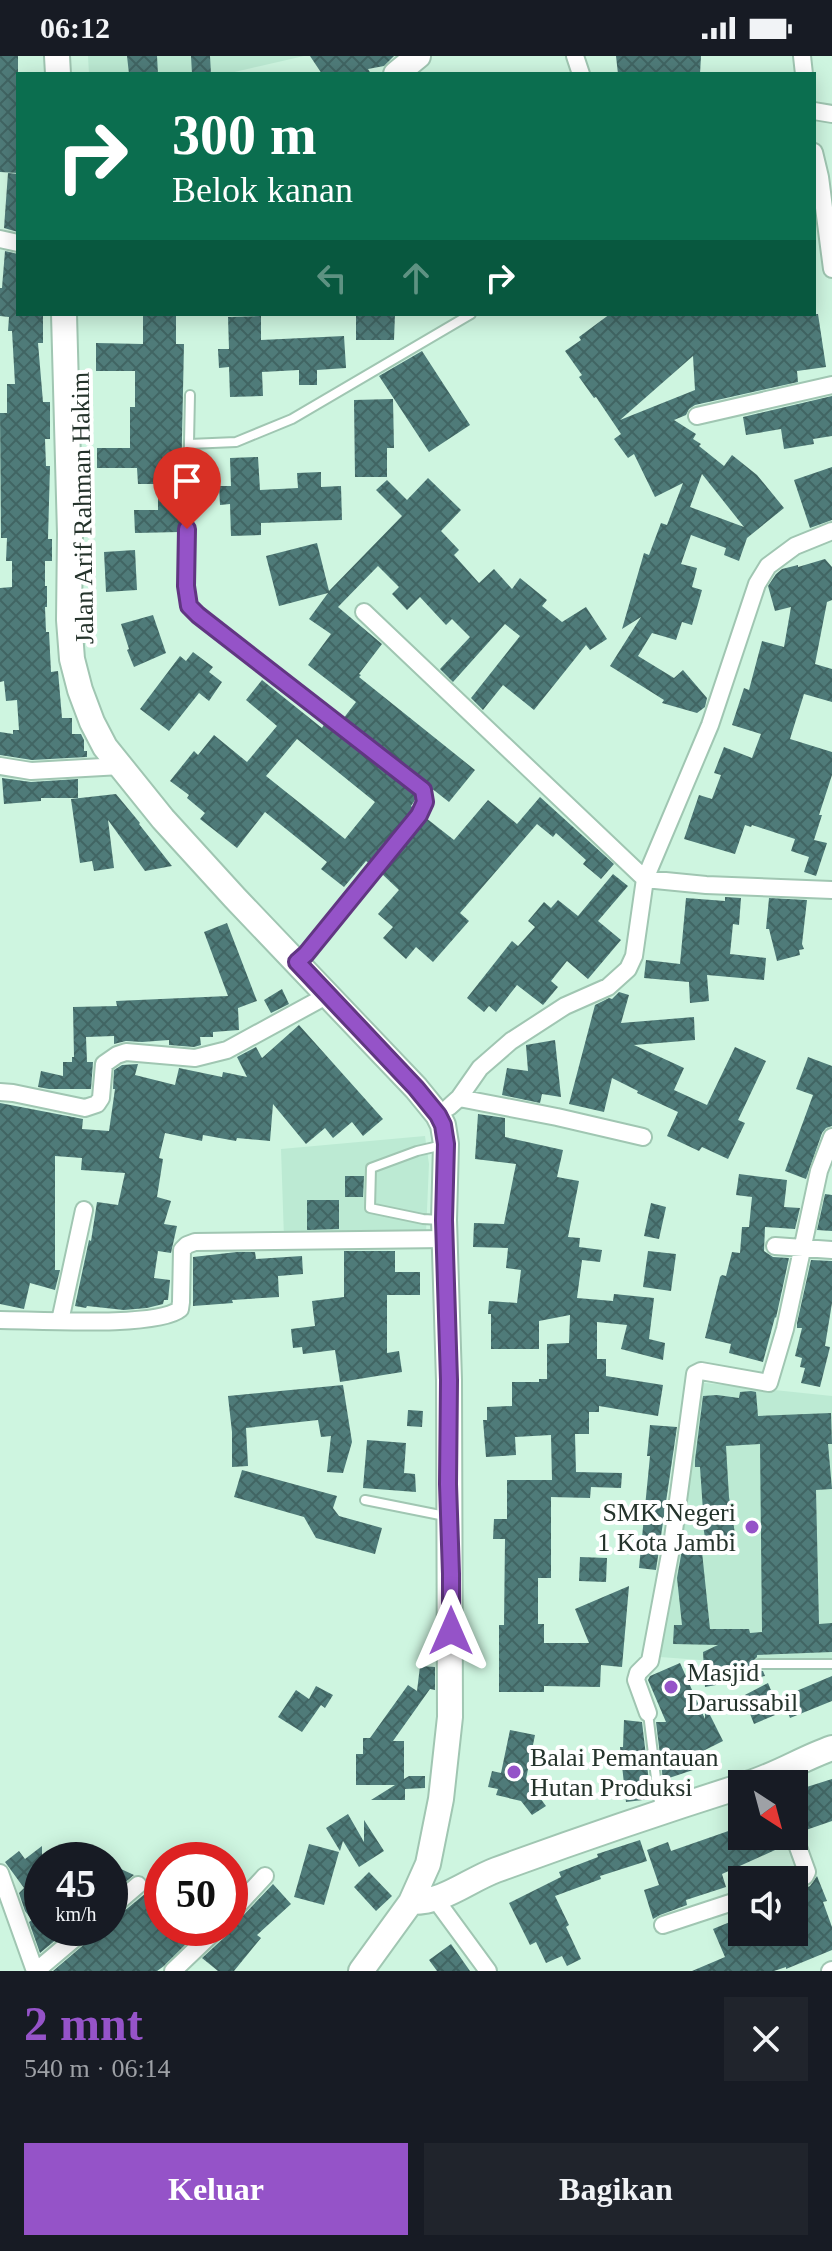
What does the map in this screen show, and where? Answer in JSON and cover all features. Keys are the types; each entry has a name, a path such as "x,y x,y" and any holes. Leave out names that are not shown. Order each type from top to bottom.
{"main road":[{"path":"398,72 418,56"},
{"name":"Jalan Arif Rahman Hakim","path":"64,316 69,620 72,659 92,722 105,747 163,819 426,1080 454,1103 457,1121 449,1226 450,1717 437,1828 428,1864 424,1902"},
{"name":"Jalan Arif Rahman Hakim","path":"78,316 82,618 86,657 103,716 173,811 302,958 328,995 416,1088 438,1115 453,1144"},
{"name":"Jalan Arif Rahman Hakim","path":"424,1902 441,1868 450,1830 463,1717 462,1380 449,1226"},
{"path":"782,1770 832,1748"},
{"path":"361,1971 424,1902 487,1874 660,1812 728,1792"},
{"path":"377,1971 401,1942 424,1902"}],"street":[{"path":"816,160 832,269"},
{"path":"697,416 832,385"},
{"path":"643,1137 454,1103 480,1068 511,1041 565,1006 608,987 628,969 634,956 645,879 710,725 757,584 768,566 795,546 832,531"},
{"path":"364,612 645,879 706,885 832,890"},
{"path":"0,766 31,771 121,766"},
{"path":"0,1092 92,1107 101,1098 104,1064 117,1055 126,1052 195,1058 227,1050 328,995"},
{"path":"648,1713 636,1680 638,1673 650,1661 673,1538 695,1374 701,1371 769,1383 785,1329 819,1171 832,1137"},
{"path":"60,1321 84,1210"},
{"path":"0,1320 104,1322 168,1316 180,1309 182,1250 195,1242 449,1226"},
{"path":"775,1246 832,1250"},
{"path":"0,1873 8,1923 35,1971 65,1946"},
{"path":"248,1892 265,1876"},
{"path":"128,1894 138,1885"},
{"path":"424,1902 488,1971"},
{"path":"663,1925 728,1904"},
{"path":"173,1971 200,1946"},
{"path":"190,1956 202,1971"}],"lane":[{"path":"189,444 236,442 292,419 468,316"},
{"path":"190,395 186,586 189,606 423,790 425,802 419,815 302,958"},
{"path":"449,1226 370,1208 371,1168 417,1151 453,1144"},
{"path":"365,1500 450,1516"},
{"path":"759,1664 832,1664"},
{"path":"648,1713 660,1812"}],"shaded area":[{"path":"88,56 304,56 235,72 89,72"},
{"path":"425,1136 429,1164 426,1233 284,1239 281,1149"},
{"name":"SMK Negeri 1 Kota Jambi","path":"685,1381 832,1396 832,1670 660,1657"}],"building":[{"path":"0,56 18,56 16,173 0,172"},
{"path":"127,56 157,56 158,72 129,72"},
{"path":"191,56 210,56 211,72 192,72"},
{"path":"310,56 394,56 384,66 368,69 370,72 321,72"},
{"path":"616,56 701,56 700,72 618,72"},
{"path":"8,173 16,174 16,231 4,228"},
{"path":"5,251 16,254 16,316 43,316 43,343 38,343 43,402 50,402 50,439 45,439 46,466 50,466 48,539 52,539 52,561 45,561 45,607 51,672 58,671 62,718 72,718 72,734 81,734 87,757 32,760 0,755 0,732 13,734 13,730 19,730 17,700 6,701 4,681 0,682 0,588 12,587 12,561 6,561 7,538 1,538 0,413 7,413 7,384 15,384 9,317 0,316"},
{"path":"818,314 826,367 797,371 798,382 695,405 686,415 674,420 696,434 693,439 701,444 699,446 724,466 732,455 757,475 784,508 747,538 739,561 724,555 726,548 691,535 681,564 697,568 692,587 702,590 692,625 682,622 676,640 652,633 638,656 674,678 683,670 707,698 705,707 697,713 662,703 664,700 610,666 641,617 622,629 644,553 649,555 661,523 667,525 683,483 655,497 634,454 628,458 614,439 621,434 579,377 582,375 565,351 581,340 579,337 607,316","holes":["693,356 695,390 620,420","702,474 744,527 690,507"]},
{"path":"143,316 176,316 176,344 184,344 180,532 135,533 134,510 158,510 158,484 138,484 137,468 97,468 97,448 130,448 130,407 135,407 135,371 96,371 96,343 143,344"},
{"path":"261,316 261,340 344,336 346,368 317,370 317,385 299,385 299,370 262,372 263,396 230,397 229,367 219,368 218,349 229,349 228,317"},
{"path":"356,316 395,316 394,340 356,340"},
{"path":"422,351 470,425 429,452 379,376"},
{"path":"832,396 832,436 813,439 814,444 784,449 781,429 746,435 743,417"},
{"path":"393,399 394,448 387,448 387,477 355,477 354,400"},
{"path":"258,457 260,490 298,488 297,473 321,472 321,487 341,486 342,520 261,523 261,535 231,536 230,504 220,505 219,486 231,486 230,458"},
{"path":"832,467 832,520 810,528 794,480"},
{"path":"428,478 461,510 441,531 459,550 454,555 479,583 494,569 512,589 520,578 547,600 542,606 562,622 586,607 607,639 590,650 586,645 534,710 503,685 483,710 471,698 520,636 505,624 453,682 440,669 470,637 452,619 446,625 420,597 407,610 392,594 399,587 378,566 338,607 382,644 359,677 475,770 449,802 343,719 356,702 308,665 331,634 309,619 328,593 279,606 266,556 317,543 329,591 402,516 376,490 387,480 407,500"},
{"path":"135,550 137,590 106,592 104,552"},
{"path":"825,559 832,567 832,600 827,602 815,664 832,669 832,702 804,694 790,739 832,752 832,775 814,840 827,843 816,876 804,872 809,857 791,851 795,839 752,825 745,825 735,854 684,839 699,795 712,799 721,775 714,773 724,747 752,758 761,734 732,725 744,688 749,690 762,641 784,647 791,607 775,611 768,586 782,569"},
{"path":"153,615 166,653 134,667 121,624"},
{"path":"193,652 213,667 209,672 222,682 209,701 199,693 169,731 140,709 180,656 186,661"},
{"path":"262,680 322,728 325,723 417,794 411,806 413,811 370,864 366,861 344,887 321,869 327,862 265,812 237,848 200,819 205,813 187,798 189,795 170,781 194,751 198,755 214,735 247,762 277,726 246,700","holes":["297,739 375,802 345,839 266,776"]},
{"path":"2,778 31,782 78,779 78,798 41,798 41,801 4,804"},
{"path":"116,794 172,866 145,871 108,820 114,868 94,871 92,861 80,863 71,799"},
{"path":"540,797 614,864 601,879 583,864 586,860 556,833 553,837 537,824 460,913 469,921 433,962 416,947 406,959 383,938 393,927 378,914 399,890 381,873 426,818 454,840 488,800 517,824"},
{"path":"613,874 628,886 598,921 621,940 588,979 567,961 551,981 558,987 543,1005 517,985 496,1012 489,1006 484,1012 467,998 512,941 518,946 535,927 528,921 544,902 551,908 558,900 578,916"},
{"path":"725,897 741,898 739,925 733,924 730,954 766,958 764,980 707,975 709,1001 690,1003 689,982 644,978 646,960 680,964 686,898 725,901"},
{"path":"769,898 807,900 804,949 799,950 800,955 777,961 769,929 766,929"},
{"path":"227,923 257,1001 238,1008 239,1030 213,1032 213,1037 200,1037 201,1045 194,1047 169,1045 169,1040 114,1044 114,1036 86,1037 87,1062 93,1062 91,1089 38,1087 41,1071 63,1076 63,1062 72,1062 73,1007 117,1006 116,1001 228,996 204,932"},
{"path":"282,989 289,1004 271,1013 264,1000"},
{"path":"619,992 629,995 621,1023 694,1017 695,1040 634,1045 684,1068 674,1090 707,1105 735,1047 766,1061 738,1120 745,1123 728,1159 702,1147 699,1151 667,1136 678,1112 612,1078 604,1112 569,1104 595,1005 612,999"},
{"path":"299,1025 383,1119 363,1136 352,1122 333,1138 325,1128 306,1144 273,1104 270,1141 237,1138 236,1141 203,1135 202,1141 165,1133 159,1158 163,1159 157,1197 171,1201 164,1224 177,1226 171,1253 158,1251 154,1278 170,1280 168,1300 147,1308 124,1310 75,1306 97,1202 118,1205 125,1173 81,1170 82,1158 55,1156 55,1270 60,1270 55,1290 30,1283 24,1309 0,1304 0,1103 83,1119 82,1129 109,1131 115,1089 114,1070 122,1065 138,1064 135,1075 175,1085 179,1068 222,1077 223,1072 247,1077 237,1057 256,1047 262,1058"},
{"path":"555,1040 561,1097 542,1094 540,1103 502,1095 507,1068 528,1071 526,1045"},
{"path":"808,1057 832,1066 832,1126 822,1133 806,1179 785,1171 813,1095 796,1089"},
{"path":"478,1114 505,1118 505,1137 563,1150 557,1177 579,1181 568,1237 580,1238 579,1247 602,1250 600,1262 582,1260 577,1298 613,1301 614,1294 654,1298 649,1339 665,1343 663,1360 621,1349 627,1325 597,1322 597,1359 606,1359 606,1376 663,1385 658,1416 599,1406 599,1412 589,1412 589,1434 575,1434 576,1472 622,1473 621,1488 591,1487 590,1498 551,1497 551,1578 538,1578 538,1624 544,1624 544,1643 589,1643 575,1609 629,1586 622,1667 601,1665 600,1687 544,1686 544,1692 499,1692 499,1625 504,1625 505,1539 493,1539 494,1519 507,1519 507,1480 552,1480 551,1435 515,1437 516,1455 486,1457 483,1420 487,1420 487,1407 512,1406 512,1382 547,1379 547,1344 569,1343 570,1315 539,1321 539,1349 491,1349 489,1301 517,1303 521,1270 506,1268 508,1248 473,1247 474,1223 504,1224 516,1164 475,1159"},
{"path":"739,1174 787,1180 784,1207 800,1208 795,1229 765,1227 764,1251 773,1257 789,1258 763,1362 729,1353 731,1344 705,1338 720,1277 726,1276 732,1252 740,1253 742,1227 749,1227 752,1197 736,1195"},
{"path":"345,1176 364,1176 363,1197 345,1197"},
{"path":"825,1194 832,1195 832,1231 817,1230"},
{"path":"307,1200 339,1200 339,1229 307,1230"},
{"path":"651,1203 666,1207 659,1239 644,1236"},
{"path":"344,1251 395,1251 395,1272 420,1272 420,1295 387,1295 387,1353 399,1351 402,1372 340,1382 335,1350 303,1354 302,1347 293,1348 291,1329 315,1326 312,1301 344,1297"},
{"path":"648,1251 676,1254 671,1291 643,1287"},
{"path":"255,1252 256,1259 302,1256 303,1274 278,1276 279,1297 193,1306 193,1257"},
{"path":"811,1260 832,1261 832,1303 825,1346 830,1347 820,1387 801,1383 805,1368 800,1367 802,1358 795,1356 802,1328 797,1328 797,1323"},
{"path":"343,1385 352,1442 343,1473 327,1472 331,1436 321,1437 318,1420 246,1428 248,1466 232,1467 228,1396"},
{"path":"740,1392 756,1392 758,1416 831,1413 832,1444 828,1444 832,1489 816,1490 819,1624 832,1623 832,1652 757,1655 753,1667 763,1671 765,1676 705,1687 703,1652 718,1645 673,1644 674,1625 682,1625 677,1578 683,1544 701,1542 710,1629 762,1632 760,1444 726,1446 729,1497 737,1546 707,1551 701,1512 700,1467 695,1467 703,1396 739,1398"},
{"path":"408,1410 423,1411 422,1427 407,1426"},
{"path":"650,1425 677,1427 656,1570 639,1568"},
{"path":"367,1440 406,1443 404,1473 415,1474 416,1492 363,1488"},
{"path":"242,1470 337,1496 333,1508 339,1516 382,1528 375,1554 316,1538 304,1517 234,1497"},
{"path":"580,1557 607,1558 606,1582 579,1581"},
{"path":"680,1663 705,1719 705,1705 723,1741 689,1758 693,1770 663,1780 656,1722 666,1722 648,1680 650,1676"},
{"path":"420,1666 435,1667 435,1690 430,1689 393,1741 404,1741 404,1779 425,1776 425,1788 405,1789 405,1800 371,1800 395,1785 356,1785 356,1754 363,1754 363,1738 370,1738 408,1685 417,1691"},
{"path":"832,1676 832,1701 790,1718 787,1710 754,1724 743,1696 768,1683 775,1700"},
{"path":"316,1686 333,1695 325,1708 321,1705 302,1732 278,1717 296,1690 309,1699"},
{"path":"624,1720 642,1722 651,1799 626,1802 620,1747 623,1747"},
{"name":"Balai Pemantauan Hutan Produksi","path":"510,1730 535,1735 526,1779 546,1806 532,1815 521,1801 496,1795 498,1789 488,1787 492,1771 501,1773"},
{"path":"832,1779 832,1821 808,1829 808,1787"},
{"path":"348,1814 364,1842 364,1820 384,1851 359,1867 343,1841 340,1851 326,1828"},
{"path":"728,1831 728,1850 775,1850 740,1866 728,1866 728,1871 722,1874 726,1887 686,1900 687,1905 653,1919 644,1890 659,1885 647,1850 668,1842 671,1851"},
{"path":"640,1840 647,1861 600,1876 601,1879 555,1896 581,1959 567,1966 562,1956 546,1963 536,1942 530,1945 509,1903 561,1877 559,1872 598,1857 597,1854"},
{"path":"309,1844 339,1852 324,1905 294,1897"},
{"path":"19,1851 24,1858 24,1888 5,1862"},
{"path":"369,1872 392,1896 376,1911 354,1887"},
{"path":"817,1876 827,1901 823,1902 832,1927 832,1950 774,1971 692,1971 725,1957 713,1929 728,1923 728,1946 808,1946 810,1886"},
{"path":"273,1884 291,1904 257,1935 261,1938 234,1971 218,1971 202,1958 215,1946 248,1946 248,1910"},
{"path":"24,1888 24,1908 19,1893"},
{"path":"144,1895 144,1946 184,1946 157,1971 53,1971 82,1946 128,1946 128,1908"},
{"path":"451,1944 470,1971 437,1971 429,1960"}],"place":[{"name":"SMK Negeri 1 Kota Jambi","path":"752,1527"},
{"name":"Masjid Darussabil","path":"671,1687"},
{"name":"Balai Pemantauan Hutan Produksi","path":"514,1772"}],"route":[{"path":"187,529 186,586 189,606 423,790 425,802 419,815 297,962 416,1088 443,1125 446,1144 444,1220 451,1631"}]}
